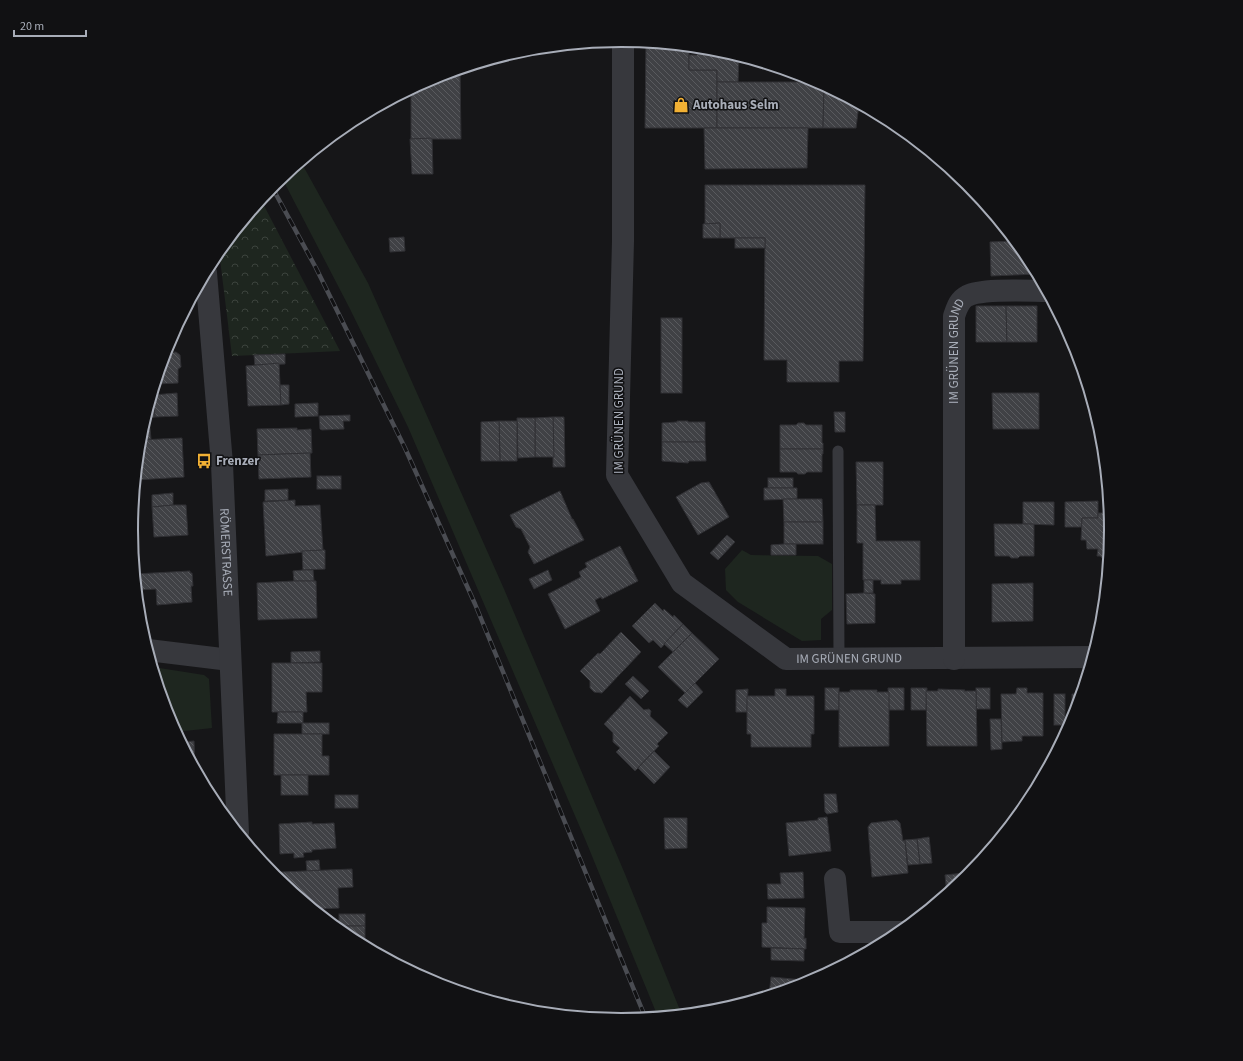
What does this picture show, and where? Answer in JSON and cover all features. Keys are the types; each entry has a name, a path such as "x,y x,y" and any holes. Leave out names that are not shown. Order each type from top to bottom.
{"street":[{"name":"IM GRÜNEN GRUND","path":"623,47 623,241 617,475 682,583 786,659 1089,657"},
{"name":"RÖMERSTRASSE","path":"207,283 222,464 238,824"},
{"name":"IM GRÜNEN GRUND","path":"954,659 954,316 959,303 967,296 979,291 1041,291"},
{"path":"153,651 230,660"},
{"path":"835,879 840,932 891,932"}],"lane":[{"path":"838,451 839,658"}],"green space":[{"path":"304,167 368,283 504,589 625,874 680,1010 656,1013 585,839 408,427 349,307 285,184"},
{"path":"264,206 340,351 232,356 220,260 238,236"},
{"path":"742,550 751,555 818,556 832,564 832,610 821,619 821,640 802,641 738,602 726,590 725,569"},
{"path":"158,668 204,675 209,679 212,728 182,731"}],"building":[{"name":"Autohaus Selm","path":"646,48 689,52 689,70 717,70 717,128 645,128"},
{"path":"697,53 739,61 738,82 717,82 717,70 689,70 689,55 697,55"},
{"path":"460,75 461,139 411,139 411,96"},
{"path":"717,82 802,82 824,92 823,128 717,128"},
{"path":"824,92 858,109 856,128 823,128"},
{"path":"704,128 808,128 807,168 705,169"},
{"path":"432,138 433,174 412,174 410,139"},
{"path":"705,185 865,185 863,361 839,361 839,382 787,382 787,360 764,360 765,238 720,238 720,223 705,224"},
{"path":"720,223 720,238 703,238 703,224"},
{"path":"404,237 405,251 390,252 389,238"},
{"path":"735,238 765,238 765,248 735,248"},
{"path":"1009,241 1031,274 991,276 990,242"},
{"path":"976,306 1006,306 1007,342 976,342"},
{"path":"1006,306 1037,306 1037,342 1007,342"},
{"path":"661,318 682,318 682,393 661,393"},
{"path":"172,352 176,352 180,355 181,367 178,369 178,383 161,384 164,375"},
{"path":"285,354 285,364 255,365 254,355"},
{"path":"279,363 281,405 248,406 246,366"},
{"path":"280,385 289,385 289,404 281,405"},
{"path":"177,393 178,416 155,417 154,405 157,395"},
{"path":"992,393 1039,393 1039,429 993,429"},
{"path":"318,403 318,416 295,417 295,404"},
{"path":"154,405 155,417 151,417"},
{"path":"834,412 845,412 845,432 835,432"},
{"path":"350,415 350,421 343,421 344,429 320,429 319,416"},
{"path":"553,417 564,417 565,467 553,467"},
{"path":"553,417 554,457 535,457 535,418"},
{"path":"517,418 535,418 535,457 518,458"},
{"path":"499,421 517,421 517,461 500,461"},
{"path":"499,421 500,461 481,461 481,422"},
{"path":"677,421 705,422 705,442 662,442 662,423"},
{"path":"798,423 804,423 806,425 822,425 823,449 780,449 780,425 796,425"},
{"path":"150,424 151,439 146,439"},
{"path":"297,428 297,430 311,429 312,453 258,455 257,429"},
{"path":"182,438 184,477 141,480 146,440"},
{"path":"662,442 705,442 706,461 689,461 688,463 662,461"},
{"path":"780,449 823,449 822,472 807,472 805,474 798,474 796,472 780,472"},
{"path":"310,453 311,477 259,479 258,455"},
{"path":"856,462 883,462 883,505 857,505"},
{"path":"317,476 341,476 341,489 317,489"},
{"path":"768,478 793,478 793,488 768,488"},
{"path":"709,482 729,517 698,535 676,497 701,483"},
{"path":"764,488 797,488 797,499 764,500"},
{"path":"288,489 288,500 265,501 265,490"},
{"path":"560,491 572,519 584,540 534,564 528,552 530,547 521,529 516,527 510,515"},
{"path":"173,493 173,505 152,507 152,495"},
{"path":"783,499 822,499 823,522 784,522"},
{"path":"295,500 295,506 320,505 323,550 266,556 263,502"},
{"path":"1098,501 1098,518 1082,518 1082,527 1065,527 1065,502"},
{"path":"1023,502 1054,502 1054,525 1023,524"},
{"path":"186,505 188,535 154,537 152,507"},
{"path":"857,505 875,505 876,541 920,541 920,580 901,580 901,584 881,584 881,580 863,580 863,543 857,543"},
{"path":"1098,513 1104,513 1104,560 1100,556 1097,556 1098,549 1087,549 1086,540 1081,540 1082,518 1098,518"},
{"path":"784,522 823,522 823,544 784,544"},
{"path":"994,524 1034,524 1034,556 1020,556 1018,558 1011,558 1009,556 995,556"},
{"path":"727,535 735,542 718,560 710,553"},
{"path":"796,544 796,555 771,555 771,545"},
{"path":"620,546 638,581 602,599 601,597 595,600 600,611 565,629 548,594 581,577 579,572 587,567 585,563"},
{"path":"325,550 325,569 303,570 302,551"},
{"path":"313,570 314,581 294,581 293,571"},
{"path":"548,570 552,580 534,589 529,579"},
{"path":"190,571 190,573 192,573 193,586 191,586 192,602 157,605 156,589 142,590 140,574"},
{"path":"864,580 873,580 873,593 864,593"},
{"path":"316,581 317,618 258,620 257,583"},
{"path":"1033,583 1033,621 992,622 992,584"},
{"path":"846,594 875,594 875,623 847,624"},
{"path":"655,603 663,611 664,609 673,617 674,615 683,624 661,648 653,640 649,643 632,626"},
{"path":"683,624 692,633 673,652 664,644"},
{"path":"621,632 641,652 602,693 594,692 590,688 590,681 580,671 598,653 600,654"},
{"path":"692,633 719,659 685,693 658,667"},
{"path":"320,651 320,662 291,663 291,652"},
{"path":"272,663 322,663 322,692 306,692 307,712 272,712"},
{"path":"633,676 649,691 641,699 625,684"},
{"path":"695,683 703,692 687,708 678,700"},
{"path":"825,688 839,688 839,710 825,710"},
{"path":"888,688 904,688 904,710 889,710"},
{"path":"911,688 927,688 926,710 911,710"},
{"path":"976,688 990,688 990,709 976,709"},
{"path":"1017,688 1027,688 1027,693 1043,693 1043,736 1022,736 1022,741 1002,742 1001,694 1016,694"},
{"path":"748,689 747,712 736,712 736,690"},
{"path":"775,689 786,689 786,696 814,696 814,734 811,734 811,747 751,747 751,734 747,734 747,696 775,696"},
{"path":"938,689 976,691 977,746 927,746 926,691 938,691"},
{"path":"850,690 877,690 877,692 889,692 889,746 839,747 839,692 850,692"},
{"path":"1054,694 1065,694 1065,722 1064,725 1054,725"},
{"path":"1072,694 1076,694 1072,705"},
{"path":"630,696 644,710 649,709 651,711 650,716 668,733 657,744 659,746 635,771 616,752 620,748 613,742 613,733 604,724"},
{"path":"278,712 303,712 303,723 277,723"},
{"path":"990,719 1001,719 1002,749 991,750"},
{"path":"302,723 329,723 329,734 302,734"},
{"path":"274,734 322,734 322,756 329,756 329,775 274,775"},
{"path":"194,741 195,756 188,744 187,742"},
{"path":"654,751 670,767 654,784 638,768"},
{"path":"281,775 308,775 308,795 281,795"},
{"path":"824,794 836,794 838,812 827,814 825,812"},
{"path":"335,795 358,795 358,808 335,808"},
{"path":"827,817 831,851 789,856 786,823 818,820 818,818"},
{"path":"664,818 687,818 687,848 665,849"},
{"path":"897,820 900,823 903,841 905,840 908,873 872,877 868,827 871,823"},
{"path":"312,822 312,824 334,823 336,848 312,850 312,852 303,853 304,857 294,858 294,853 280,854 279,824"},
{"path":"929,837 932,863 920,864 917,839"},
{"path":"917,839 920,864 908,865 905,840"},
{"path":"319,860 320,870 307,871 306,861"},
{"path":"352,869 353,887 338,888 339,908 321,909 281,872"},
{"path":"803,872 804,898 768,899 767,884 781,884 780,873"},
{"path":"962,873 946,888 945,875"},
{"path":"767,907 805,908 804,939 806,938 806,949 762,947 762,923 767,923"},
{"path":"339,914 365,914 365,926 343,926 339,923"},
{"path":"343,926 365,926 365,939 353,933"},
{"path":"771,948 804,949 804,961 771,960"},
{"path":"771,977 800,980 777,988 770,990"}],"railway":[{"path":"276,194 316,268 405,448 475,604 644,1013"}],"place":[{"name":"Autohaus Selm","path":"681,105"},
{"name":"Frenzer","path":"204,461"}]}
